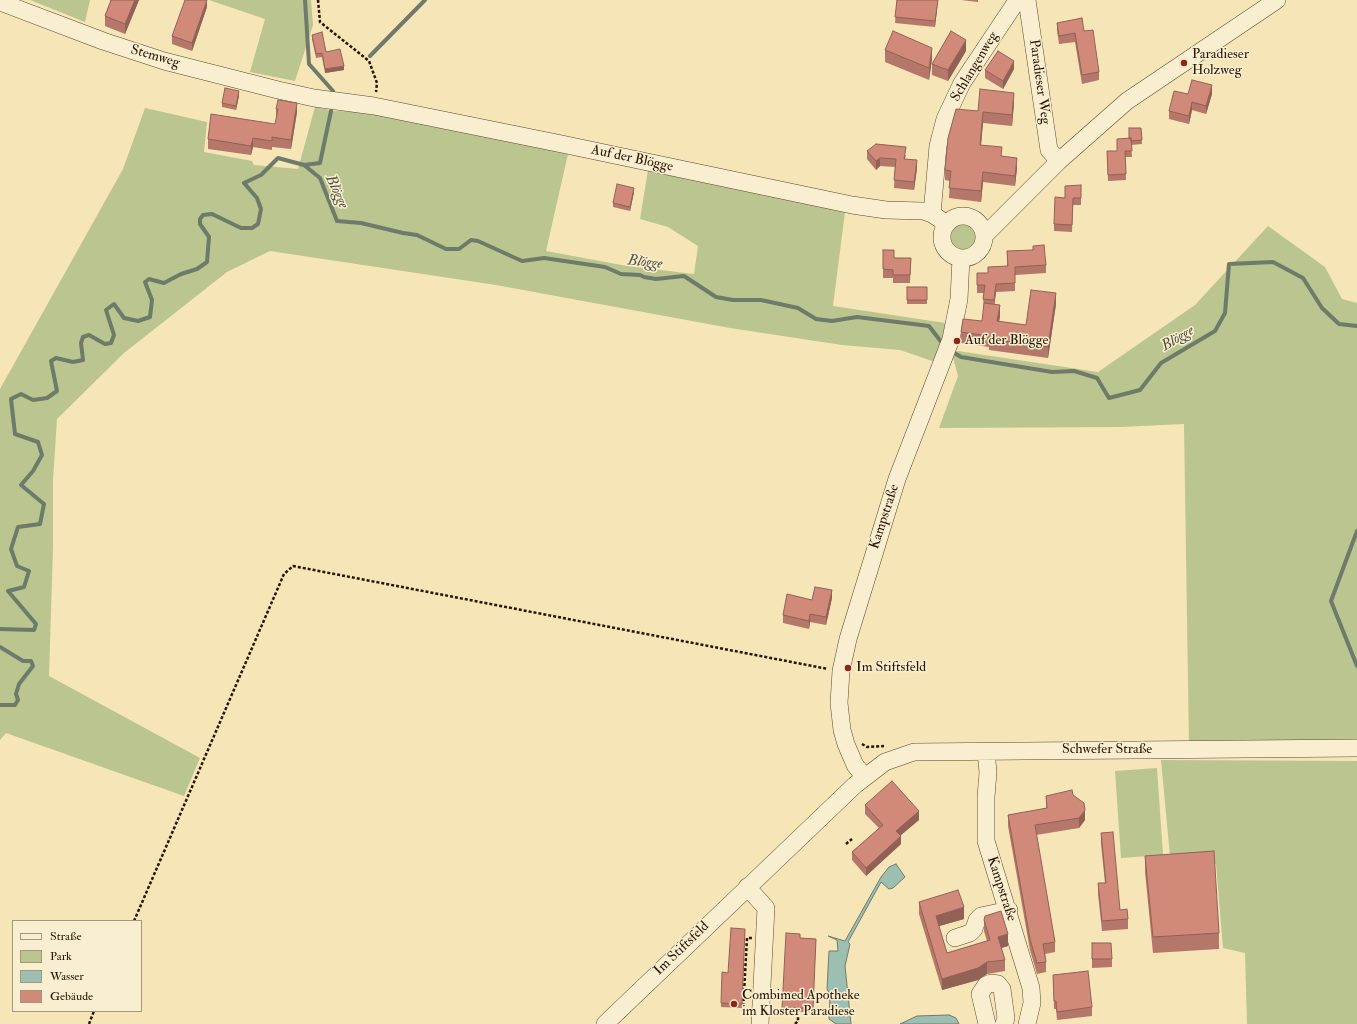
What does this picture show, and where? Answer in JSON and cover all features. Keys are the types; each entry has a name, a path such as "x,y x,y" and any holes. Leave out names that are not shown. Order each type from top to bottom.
{"street":[{"name":"Schlangenweg","path":"932,214 938,146 945,119 962,83 1014,5 1022,0"},
{"name":"Paradieser Weg","path":"1027,0 1049,150 1059,161"},
{"path":"981,228 1005,218 1059,161 1127,101 1277,0"},
{"name":"Stemweg","path":"0,2 103,41 164,61 314,98"},
{"name":"Auf der Blögge","path":"314,98 374,106 852,205 886,210 913,210 932,214 947,224"},
{"path":"960,216 972,218 981,228 980,250 975,255 961,258 954,256 944,246 943,232 947,224 960,216"},
{"name":"Kampstraße","path":"864,776 855,765 842,730 838,703 840,671 850,631 892,493 951,339 959,299 961,258"},
{"name":"Schwefer Straße","path":"864,776 885,762 914,752 1357,748"},
{"name":"Kampstraße","path":"986,752 988,772 986,797 986,841 993,866 1009,910 1031,988 1032,1003 1027,1024"},
{"name":"Im Stiftsfeld","path":"605,1024 864,776"},
{"path":"747,887 766,908 760,1024"},
{"path":"955,938 970,933 981,916 1009,910"},
{"path":"987,1024 980,994 986,985 991,983 998,984 1002,989 1006,1018 1004,1024"}],"path":[{"path":"318,0 320,22 369,61 377,83 374,106"},
{"path":"134,920 284,574 293,566 840,671"},
{"path":"857,740 867,747 890,744"},
{"path":"846,844 852,839"},
{"path":"743,1011 744,999"},
{"path":"89,1024 94,1012"},
{"path":"795,1024 798,1021 798,1014"}],"green space":[{"path":"30,0 90,0 85,22"},
{"path":"209,0 311,0 313,25 295,81 250,72 265,19"},
{"path":"315,107 335,111 373,112 568,154 546,251 627,266 694,274 698,246 668,227 640,219 648,170 845,212 833,306 952,324 938,363 900,350 842,345 730,328 496,285 270,251 227,272 124,353 57,419 53,480 53,547 49,676 200,758 184,796 6,733 0,740 0,389 123,169 145,108 207,122 204,152 252,161 254,165 298,169"},
{"path":"963,225 972,228 975,237 972,246 963,249 954,246 951,237 954,228"},
{"path":"1268,226 1325,267 1342,299 1357,303 1357,743 1189,746 1184,424 1120,427 939,428 958,376 951,350 1098,372 1195,305"},
{"path":"1161,760 1357,761 1357,1024 1247,1024 1245,953 1223,948 1216,864 1171,867"},
{"path":"1157,768 1163,855 1121,858 1115,771"}],"water":[{"path":"896,864 905,877 893,888 889,889 881,882 848,942 850,944 845,966 851,1024 836,1024 829,1019 830,995 827,989 829,951 838,951 837,940 828,936 845,941 881,877 889,867"},
{"path":"949,1015 956,1018 959,1024 900,1024 917,1016"}],"building":[{"path":"111,0 135,0 125,24 105,16"},
{"path":"185,0 207,0 192,43 172,36"},
{"path":"897,0 938,0 935,21 895,17"},
{"path":"1082,18 1084,31 1093,30 1099,72 1082,75 1075,33 1059,36 1057,23"},
{"path":"893,31 932,48 929,68 885,50"},
{"path":"951,31 966,40 948,70 932,64"},
{"path":"322,32 326,52 340,49 344,66 325,69 322,53 316,54 312,35"},
{"path":"998,51 1014,61 1003,81 985,70"},
{"path":"1192,80 1212,85 1206,106 1192,102 1189,116 1169,111 1174,91 1188,94"},
{"path":"225,88 239,91 236,106 222,103"},
{"path":"980,89 1014,93 1012,115 983,112 980,145 1002,147 1001,156 1017,158 1015,176 983,172 981,191 949,188 951,171 945,170 948,138 956,109 978,111"},
{"path":"278,100 297,103 291,140 272,137 272,141 253,138 251,146 208,139 211,114 275,124"},
{"path":"1129,128 1141,128 1142,140 1131,141 1131,138 1129,139"},
{"path":"1131,138 1132,151 1125,151 1126,174 1108,175 1107,151 1117,151 1117,139"},
{"path":"876,144 906,147 904,159 917,160 914,182 894,180 896,159 880,158 876,161 867,151"},
{"path":"617,184 634,188 630,207 613,203"},
{"path":"1081,185 1081,198 1073,198 1072,225 1054,224 1055,197 1065,198 1065,186"},
{"path":"1044,245 1046,265 1015,267 1015,283 996,284 994,300 983,299 985,285 977,285 977,273 988,273 988,267 1008,266 1007,251 1033,250 1033,246"},
{"path":"883,250 894,250 894,258 911,258 910,275 893,275 893,270 883,269"},
{"path":"907,287 927,287 927,300 907,300"},
{"path":"1031,290 1056,293 1048,347 989,339 989,336 961,332 963,319 982,321 984,303 1000,305 997,321 1026,325"},
{"path":"815,587 832,590 826,617 810,614 809,621 783,615 787,594 812,600"},
{"path":"892,781 919,811 896,831 901,836 866,868 852,852 883,825 865,805"},
{"path":"1072,790 1073,795 1084,803 1085,810 1079,818 1035,825 1055,942 1043,944 1046,962 1037,963 1030,939 1008,815 1047,808 1046,796"},
{"path":"1113,832 1120,910 1127,909 1128,919 1102,921 1098,883 1106,883 1101,833"},
{"path":"1214,851 1219,933 1153,937 1145,856"},
{"path":"958,890 964,907 936,916 947,953 990,940 984,920 985,916 1001,911 1008,934 998,937 1005,960 987,962 978,968 942,979 919,902"},
{"path":"731,928 745,929 742,1004 721,1003 722,972 728,973"},
{"path":"786,933 800,934 800,938 816,939 813,1008 782,1008"},
{"path":"1092,943 1111,943 1112,959 1092,959"},
{"path":"1088,971 1092,1007 1057,1012 1056,1001 1054,1001 1053,975"}],"waterway":[{"path":"305,0 309,64 333,91"},
{"path":"370,56 425,0"},
{"path":"304,165 320,163 331,111"},
{"name":"Blögge","path":"0,629 34,630 36,624 8,591 24,587 29,571 17,566 11,549 18,527 40,524 44,504 21,485 33,471 42,455 38,442 15,434 11,399 21,394 33,400 47,398 57,391 51,361 56,358 73,362 83,360 81,343 83,337 89,335 105,344 111,343 114,335 106,310 114,304 124,318 138,321 150,317 152,300 145,282 149,279 164,283 181,274 197,269 207,262 209,237 200,224 200,219 203,215 212,214 241,228 252,228 258,224 261,209 257,198 244,183 261,175 278,158 304,165 320,178 337,221 361,223 417,235 446,249 459,249 471,240 478,241 522,261 544,258 605,267 621,274 640,275 656,279 684,276 716,297 733,300 761,300 798,308 816,319 832,321 857,317 929,326 942,343"},
{"name":"Blögge","path":"956,354 961,357 1052,372 1074,371 1097,378 1109,398 1140,390 1161,363 1215,331 1225,313 1229,264 1273,262 1303,278 1322,308 1339,324 1357,326"},
{"path":"1357,531 1331,601 1357,666"},
{"name":"Blögge","path":"0,647 23,661 31,661 33,666 19,684 16,694 18,700 15,705 0,705"}],"place":[{"name":"Paradieser Holzweg","path":"1184,63"},
{"name":"Auf der Blögge","path":"957,341"},
{"name":"Im Stiftsfeld","path":"848,668"},
{"name":"Combimed Apotheke im Kloster Paradiese","path":"734,1004"}]}
